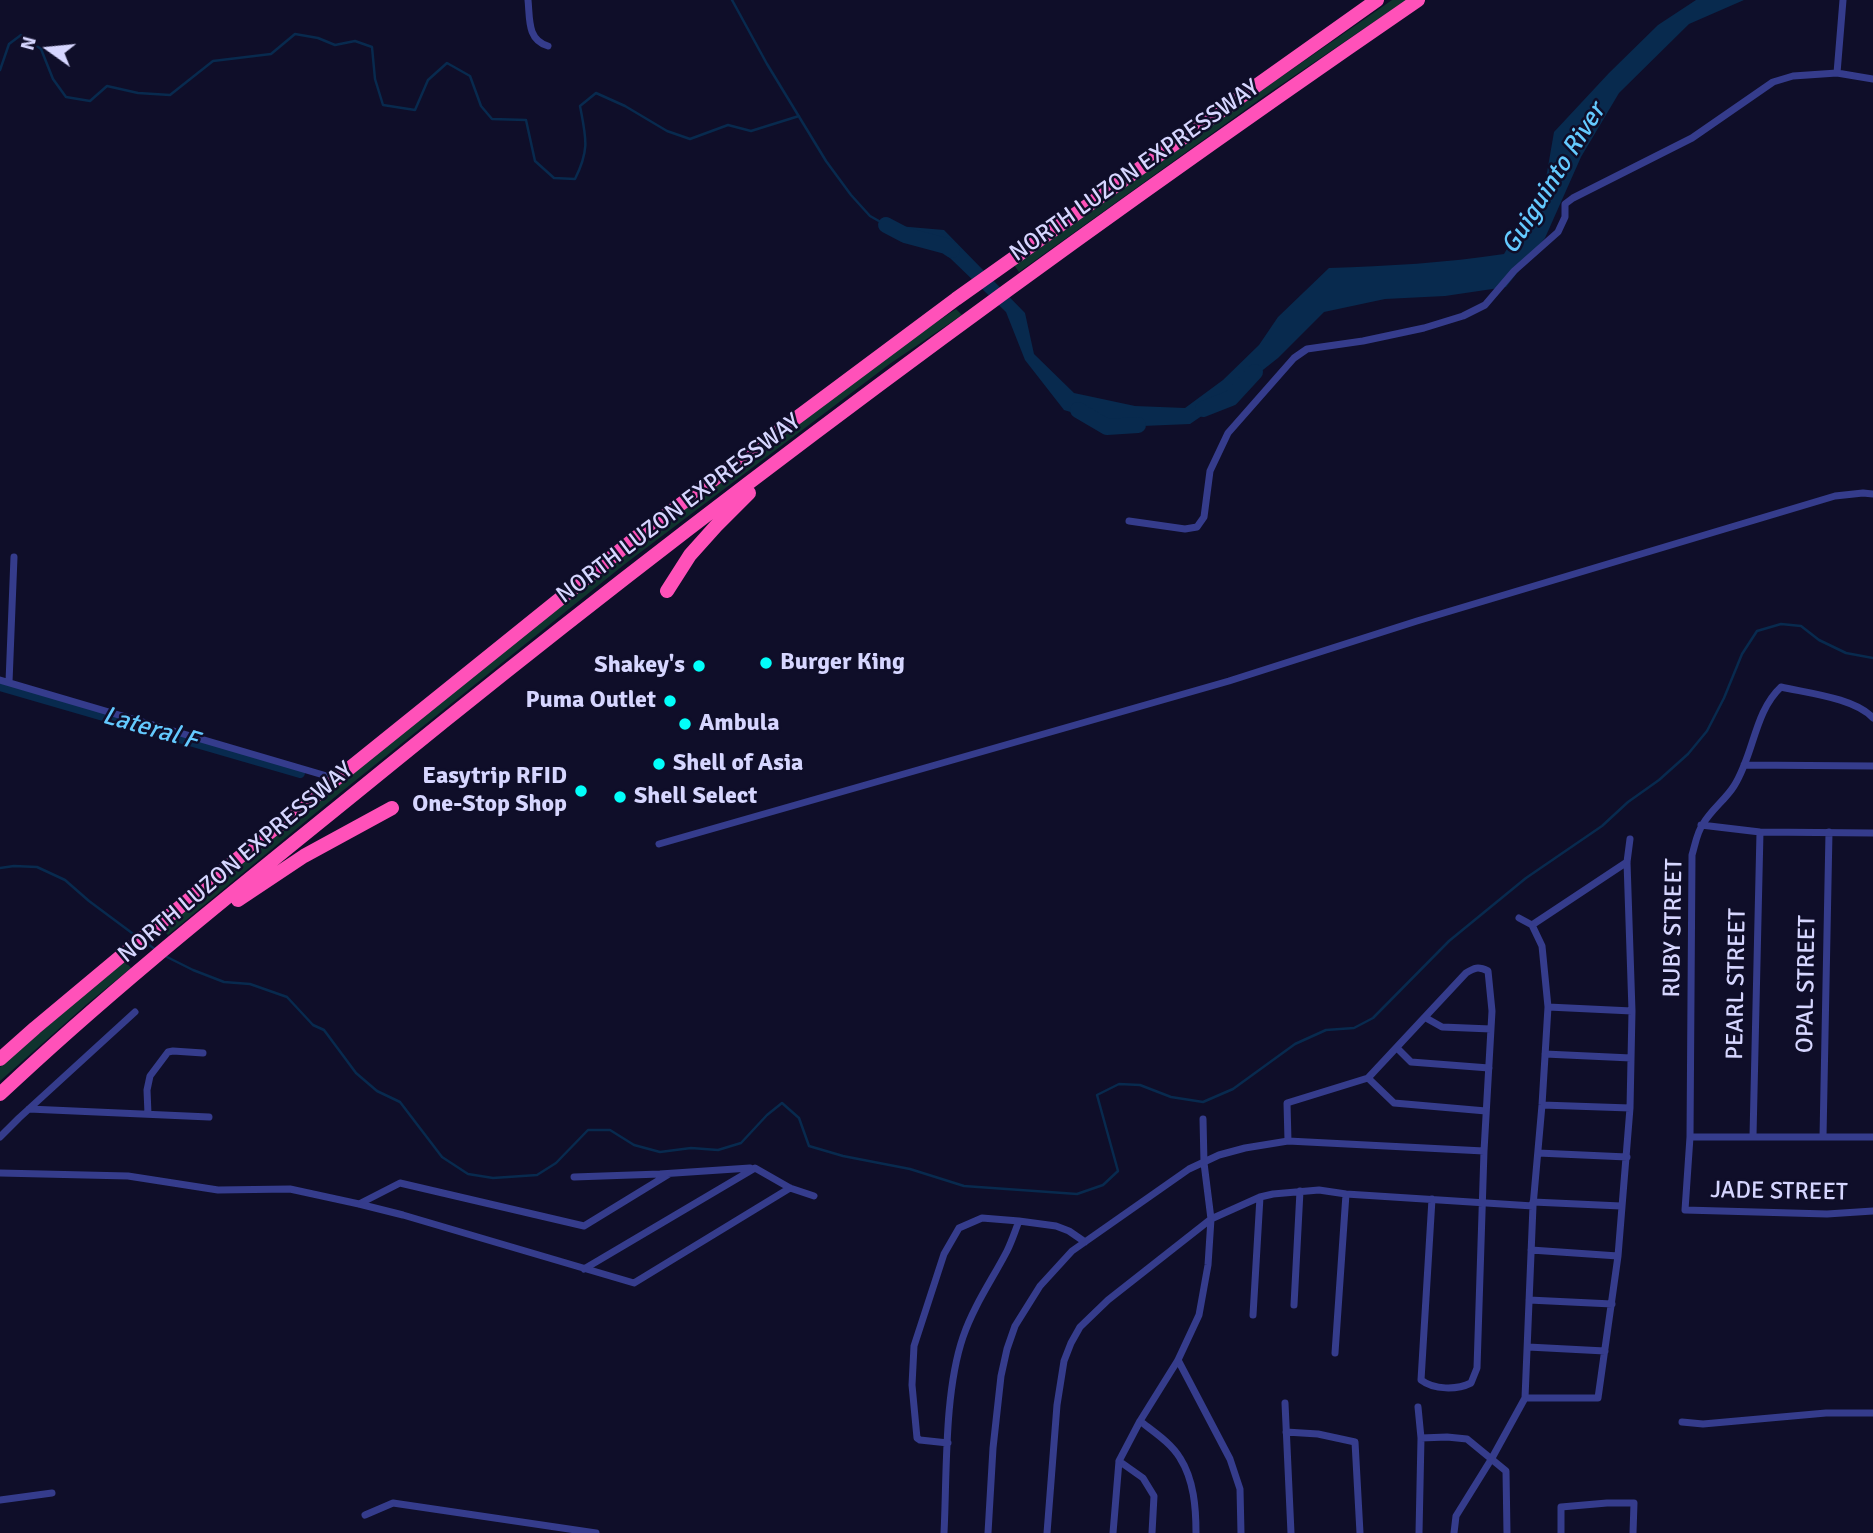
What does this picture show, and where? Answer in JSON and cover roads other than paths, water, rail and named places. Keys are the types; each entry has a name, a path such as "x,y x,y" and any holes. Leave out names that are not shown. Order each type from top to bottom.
{"highway":[{"name":"NORTH LUZON EXPRESSWAY","path":"0,1059 248,850 638,536 1007,262 1377,0"},
{"name":"NORTH LUZON EXPRESSWAY","path":"0,1094 51,1046 141,970 472,698 658,551 1022,279 1418,0"},
{"path":"667,591 690,555 742,499 866,396"},
{"path":"174,943 304,856 392,808"}],"street":[{"path":"528,0 535,40 548,46"},
{"path":"1837,74 1843,0"},
{"path":"1129,521 1185,530 1197,527 1204,517 1210,471 1228,433 1294,358 1307,349 1424,328 1463,316 1485,304 1514,271 1558,232 1565,217 1566,204 1573,198 1692,138 1773,82 1793,76 1837,74 1873,79"},
{"path":"659,844 1229,681 1417,621 1835,496 1873,494"},
{"path":"9,682 14,557"},
{"path":"0,680 337,779"},
{"name":"RUBY STREET","path":"1685,1210 1690,1137 1692,855 1701,825 1735,785 1745,765 1765,707 1781,687 1843,701 1861,708 1873,718"},
{"path":"1745,765 1873,766"},
{"path":"1701,825 1760,832 1873,833"},
{"name":"PEARL STREET","path":"1753,1136 1760,832"},
{"name":"OPAL STREET","path":"1823,1137 1829,832"},
{"path":"1525,1398 1598,1398 1618,1256 1630,1108 1632,1011 1627,862 1630,839"},
{"path":"1532,925 1627,862"},
{"path":"1454,1533 1456,1516 1525,1398 1533,1204 1548,1007 1542,946 1532,925 1519,918"},
{"path":"1288,1141 1287,1103 1368,1078 1465,973 1475,967 1482,968 1488,971 1492,1011 1484,1151 1477,1368 1471,1383 1464,1387 1431,1386 1421,1380 1432,1199"},
{"path":"1548,1007 1632,1011"},
{"path":"0,1138 135,1013"},
{"path":"1426,1018 1442,1027 1491,1029"},
{"path":"1397,1048 1411,1062 1489,1068"},
{"path":"148,1114 147,1090 150,1076 167,1052 203,1053"},
{"path":"1545,1055 1631,1058"},
{"path":"1368,1078 1394,1103 1486,1111"},
{"path":"1542,1105 1630,1108"},
{"path":"29,1109 209,1117"},
{"path":"1113,1533 1119,1461 1178,1360 1199,1315 1208,1265 1212,1219 1204,1163 1203,1118"},
{"path":"1690,1137 1873,1137"},
{"path":"988,1533 993,1448 1001,1376 1007,1349 1015,1326 1040,1286 1072,1251 1189,1170 1219,1155 1245,1148 1288,1141 1484,1151"},
{"path":"1538,1153 1627,1157"},
{"path":"584,1269 755,1168"},
{"path":"574,1177 755,1168 790,1188 814,1196"},
{"path":"0,1173 128,1176 218,1190 290,1189 359,1203 634,1283 790,1188"},
{"path":"359,1203 400,1182 584,1226 669,1174"},
{"path":"1047,1533 1057,1405 1064,1360 1071,1343 1080,1326 1108,1300 1212,1219 1260,1197 1319,1190 1483,1204 1621,1206"},
{"path":"1294,1305 1300,1191"},
{"path":"1335,1353 1346,1194"},
{"path":"1253,1315 1260,1197"},
{"name":"JADE STREET","path":"1685,1210 1827,1214 1873,1210"},
{"path":"948,1443 917,1438 912,1366 914,1346 944,1254 959,1228 982,1218 1019,1221 1056,1226 1085,1242"},
{"path":"944,1533 953,1381 962,1340 972,1314 1007,1250 1019,1221"},
{"path":"1531,1250 1618,1256"},
{"path":"1529,1300 1612,1304"},
{"path":"1528,1347 1605,1351"},
{"path":"1178,1360 1230,1459 1240,1489 1241,1533"},
{"path":"1285,1403 1291,1533"},
{"path":"1418,1407 1421,1438 1419,1533"},
{"path":"1682,1422 1703,1424 1826,1413 1873,1413"},
{"path":"1140,1421 1161,1436 1180,1458 1192,1487 1196,1533"},
{"path":"1286,1432 1318,1434 1356,1443 1360,1533"},
{"path":"1421,1438 1467,1439 1506,1471 1507,1533"},
{"path":"1119,1461 1143,1478 1154,1496 1152,1533"},
{"path":"0,1500 52,1493"},
{"path":"365,1516 393,1503 596,1533"},
{"path":"1561,1533 1561,1507 1634,1503 1633,1533"}],"water":[{"path":"1696,0 1744,0 1689,24 1619,93 1581,157 1545,238 1506,287 1445,296 1385,299 1324,312 1278,358 1190,424 1119,427 1064,410 1025,360 1006,312 924,235 886,225 944,230 1025,313 1034,354 1074,393 1135,406 1185,408 1223,380 1259,345 1278,317 1329,268 1417,264 1504,254 1545,184 1554,132 1658,25"}],"waterway":[{"path":"732,0 826,161 870,216 886,225"},
{"path":"0,70 9,44 21,35 41,49 53,79 66,97 90,101 107,86 138,93 170,95 213,61 271,54 295,34 318,38 335,45 355,41 372,47 375,79 383,105 415,110 428,80 447,63 470,76 481,106 492,119 526,120 535,161 554,178 575,179 585,151 580,106 596,93 625,106 667,131 690,139 728,125 751,131 799,116"},
{"name":"Guiguinto River","path":"886,225 905,235 952,250"},
{"name":"Guiguinto River","path":"1203,409 1231,398 1255,372"},
{"name":"Guiguinto River","path":"1078,410 1107,427 1138,425"},
{"path":"165,956 224,982 250,984 287,997 313,1025 324,1030 356,1073 377,1091 400,1102 442,1157 468,1174 493,1178 537,1175 556,1163 588,1130 610,1130 634,1145 660,1152 691,1148 718,1150 741,1143 782,1103 799,1118 809,1146 843,1156 910,1169 964,1186 1077,1194 1103,1185 1118,1171 1097,1095 1119,1084 1140,1085 1171,1097 1203,1102 1233,1089 1295,1044 1326,1030 1354,1028 1373,1018 1449,941 1526,878 1602,826 1688,754 1707,731 1742,654 1757,631 1781,624 1801,626 1819,640 1846,653 1873,658"},
{"name":"Lateral F","path":"0,686 300,773"},
{"path":"0,868 37,867 65,880 136,936"},
{"path":"145,942 156,950"}],"place":[{"name":"Burger King","path":"766,663"},
{"name":"Shakey's","path":"699,666"},
{"name":"Puma Outlet","path":"670,701"},
{"name":"Ambula","path":"685,724"},
{"name":"Shell of Asia","path":"659,764"},
{"name":"Easytrip RFID One-Stop Shop","path":"581,791"},
{"name":"Shell Select","path":"620,797"}]}
